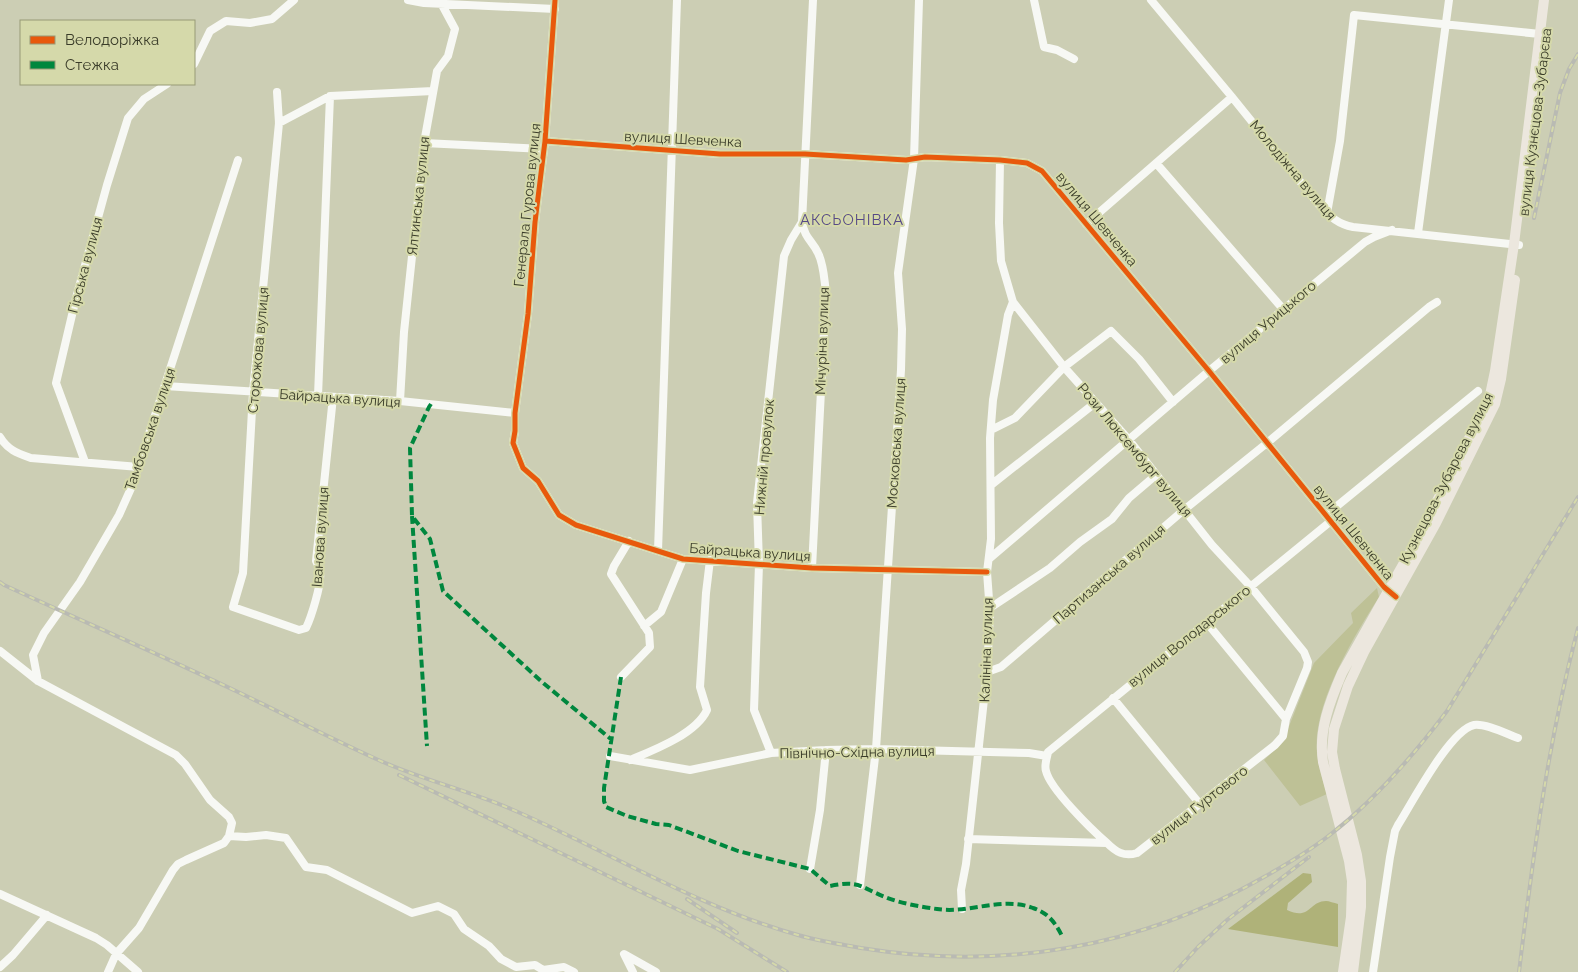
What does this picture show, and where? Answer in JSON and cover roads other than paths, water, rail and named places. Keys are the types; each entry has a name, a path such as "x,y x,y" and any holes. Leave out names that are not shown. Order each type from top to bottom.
{"main road":[{"name":"вулиця Кузнєцова-Зубарєва","path":"1516,244 1544,0"},
{"name":"вулиця Кузнєцова-Зубарєва","path":"1516,244 1550,0"},
{"name":"Кузнецова-Зубарєва вулиця","path":"1353,858 1334,784 1322,752 1325,718 1342,673 1373,616 1392,594 1418,538 1488,400 1495,371 1516,244"},
{"path":"1343,972 1352,903 1353,858"},
{"path":"1353,858 1362,893 1353,972"}],"street":[{"path":"195,62 210,31 226,21 250,23 272,19 294,0"},
{"path":"408,0 555,9"},
{"name":"Генерала Гурова вулиця","path":"538,481 523,468 513,443 515,412 528,314 555,0"},
{"path":"658,551 677,0"},
{"name":"Мічуріна вулиця","path":"812,568 826,292 822,264 818,252 807,239 802,222 813,0"},
{"name":"Московська вулиця","path":"860,885 876,749 901,370 902,329 898,273 914,159 919,0"},
{"path":"1034,0 1044,46 1074,59"},
{"name":"Молодіжна вулиця","path":"1150,0 1333,220 1346,226 1516,244"},
{"path":"1418,233 1449,0"},
{"name":"Ялтинська вулиця","path":"400,401 404,332 424,143 437,71 448,56 455,29 441,2"},
{"path":"1327,213 1340,141 1354,15 1540,34"},
{"name":"Гірська вулиця","path":"85,462 56,383 78,288 107,184 128,118 144,99 165,85"},
{"path":"279,123 330,96 433,91"},
{"name":"Сторожова вулиця","path":"233,607 243,573 253,392 279,123 277,92"},
{"path":"318,396 330,96"},
{"path":"1086,224 1232,97"},
{"name":"вулиця Шевченка","path":"424,143 544,145 720,154 805,154 906,160 925,157 1027,162 1036,166 1392,594"},
{"name":"Тамбовська вулиця","path":"38,681 33,655 36,648 44,633 80,582 119,515 132,486 238,160"},
{"name":"Рози Люксембург вулиця","path":"1000,160 999,224 1001,261 1013,302 1064,368 1128,440 1212,545 1304,652 1308,662 1286,719"},
{"path":"1156,163 1283,309"},
{"name":"Нижній провулок","path":"771,753 754,710 759,564 757,503 784,256 802,222"},
{"name":"вулиця Урицького","path":"989,559 1283,309 1365,242 1392,230"},
{"name":"Калініна вулиця","path":"962,909 961,890 987,672 990,608 987,572 989,559 993,400 1008,315 1013,302"},
{"name":"Партизанська вулиця","path":"987,672 1001,667 1185,509 1268,443 1437,302"},
{"path":"991,430 1015,418 1064,368 1111,331 1139,359 1173,402"},
{"name":"Байрацька вулиця","path":"165,386 400,401 515,412"},
{"name":"вулиця Володарського","path":"1048,754 1113,698 1250,587 1478,390"},
{"name":"Іванова вулиця","path":"233,607 300,630 306,628 310,620 319,583 320,572 316,561 333,397"},
{"path":"990,485 1095,403"},
{"path":"0,437 6,446 16,453 31,458 139,467"},
{"path":"990,608 1050,568 1080,542 1112,519 1129,498 1156,475"},
{"name":"Байрацька вулиця","path":"538,481 560,515 576,526 683,559 812,568 987,572"},
{"path":"621,677 650,647 650,633 611,574 629,541"},
{"path":"644,626 661,612 683,559"},
{"path":"629,760 658,749 703,720 707,710 700,687 710,560"},
{"path":"1207,623 1286,719"},
{"path":"0,651 38,681 176,755 210,800 229,817 232,823 229,836 224,843 218,847 207,849 178,864 139,928 116,954 108,972"},
{"path":"1113,698 1200,804"},
{"name":"вулиця Гуртового","path":"968,839 1107,843 1125,855 1137,853 1279,741 1283,736 1286,719"},
{"path":"1373,972 1390,857 1398,825 1450,743 1463,731 1475,725 1482,725 1518,738"},
{"name":"Північно-Східна вулиця","path":"610,756 690,770 771,753 826,750 876,749 1048,754"},
{"path":"810,869 820,810 826,750"},
{"path":"1048,754 1046,772 1056,788 1076,812 1107,843"},
{"path":"229,836 266,835 286,838 306,867 327,870 412,913 438,906 454,914 464,929 501,958 516,967 535,965 543,970 564,967 574,972"},
{"path":"0,894 96,938 138,972"},
{"path":"0,967 48,915"},
{"path":"633,972 624,954 656,972"}],"railway":[{"path":"1534,218 1560,93 1569,69 1578,54"},
{"path":"0,582 209,678 383,762 511,809 688,894 724,909 761,923 821,941 913,954 966,957 1068,948 1119,937 1168,921 1217,901 1264,877 1331,834 1379,792 1447,711 1578,497"},
{"path":"1519,972 1542,799 1567,670 1578,628"},
{"path":"399,775 718,929 787,972"},
{"path":"1175,972 1227,920 1309,857"},
{"path":"687,899 737,933"}],"district":[{"name":"АКСЬОНІВКА","path":"852,220"}]}
